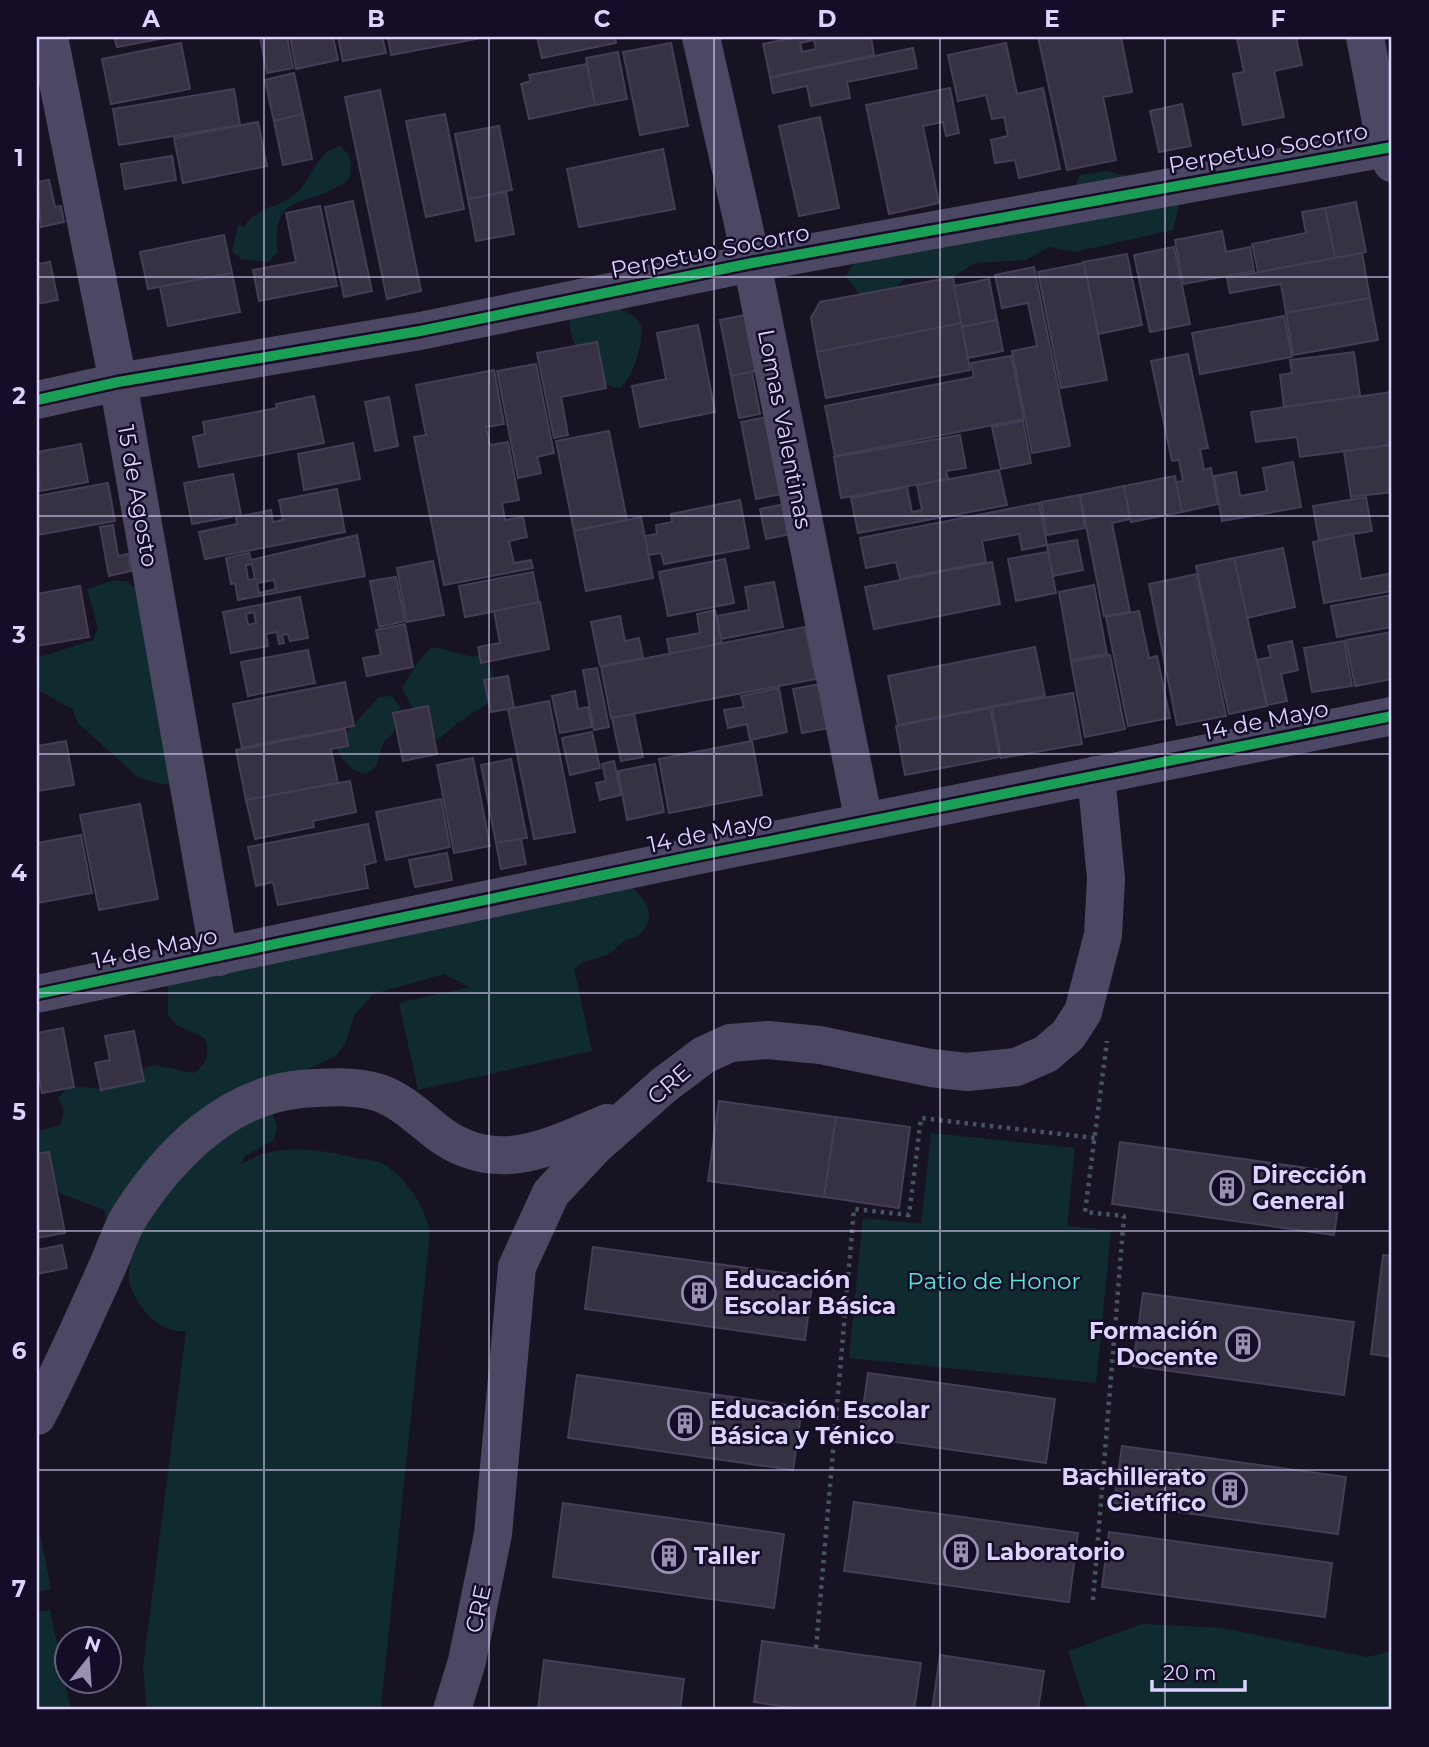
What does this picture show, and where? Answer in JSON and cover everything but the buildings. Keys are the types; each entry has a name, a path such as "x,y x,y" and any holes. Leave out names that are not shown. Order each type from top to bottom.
{"street":[{"name":"15 de Agosto","path":"49,37 118,382 219,957"},
{"name":"Lomas Valentinas","path":"701,37 752,263 864,822"},
{"path":"1365,37 1390,153"},
{"name":"Perpetuo Socorro","path":"37,400 118,382 420,331 752,263 1390,153"},
{"name":"14 de Mayo","path":"37,994 864,822 1392,716"},
{"name":"CRE","path":"452,1710 467,1661 493,1534 517,1267 551,1193 595,1146 679,1074 704,1055 730,1043 768,1040 820,1045 931,1068 967,1072 1016,1067 1046,1054 1068,1035 1083,1012 1103,934 1106,878 1096,775"},
{"path":"37,1416 72,1347 130,1216 174,1159 209,1126 255,1098 328,1087 380,1093 413,1112 443,1136 474,1151 524,1156 546,1150 642,1108"}],"path":[{"path":"1093,1600 1124,1216 1085,1212 1107,1036"},
{"path":"816,1648 854,1209 909,1215 921,1118 1095,1138"}],"green space":[{"path":"340,146 350,161 349,179 287,209 277,232 277,253 268,262 241,259 232,251 238,225 244,227 256,214 293,197 320,159"},
{"path":"1106,171 1132,177 1179,204 1173,230 1074,252 1049,247 1026,260 975,263 953,277 904,279 886,299 861,297 846,276 860,254 1070,198 1080,175"},
{"path":"606,301 641,320 635,317 642,327 640,343 634,367 621,388 610,386 590,372 577,351 570,326 569,315"},
{"path":"112,581 126,581 136,588 177,778 166,785 139,778 77,722 73,710 37,689 37,658 93,640 98,628 87,589"},
{"path":"433,647 473,657 479,655 489,665 494,676 490,702 457,723 438,740 427,734 402,688 420,660"},
{"path":"392,696 400,707 393,733 384,741 376,766 366,774 355,770 344,760 335,745 379,697"},
{"path":"632,888 642,898 648,910 645,928 610,953 574,969 592,1051 418,1090 399,1003 470,987 444,974 373,994 354,1016 345,1044 336,1056 295,1075 269,1106 277,1126 274,1140 245,1156 241,1165 254,1157 283,1150 331,1153 381,1163 409,1187 424,1212 430,1232 381,1706 380,1710 147,1710 143,1668 186,1331 176,1331 158,1323 137,1300 129,1281 129,1264 111,1232 105,1210 64,1195 39,1180 37,1131 60,1125 64,1111 58,1098 68,1086 103,1089 153,1065 194,1073 202,1066 207,1053 205,1038 178,1026 168,1015 168,985"},
{"name":"Patio de Honor","path":"931,1133 1075,1148 1067,1226 1111,1230 1096,1383 849,1358 863,1218 921,1224"},
{"path":"37,1520 51,1589 37,1592"},
{"path":"50,1610 53,1624 52,1694 68,1694 71,1710 37,1710 37,1612"},
{"path":"1142,1624 1222,1628 1367,1657 1392,1651 1392,1710 1087,1710 1068,1651"}],"cycle path":[{"path":"37,400 118,382 420,331 752,263 1392,147"},
{"path":"37,994 690,857 1392,716"}],"place":[{"name":"Dirección General","path":"1227,1188"},
{"name":"Educación Escolar Básica","path":"699,1293"},
{"name":"Formación Docente","path":"1243,1344"},
{"name":"Educación Escolar Básica y Ténico","path":"685,1423"},
{"name":"Bachillerato Cietífico","path":"1230,1490"},
{"name":"Laboratorio","path":"961,1552"},
{"name":"Taller","path":"669,1556"}]}
